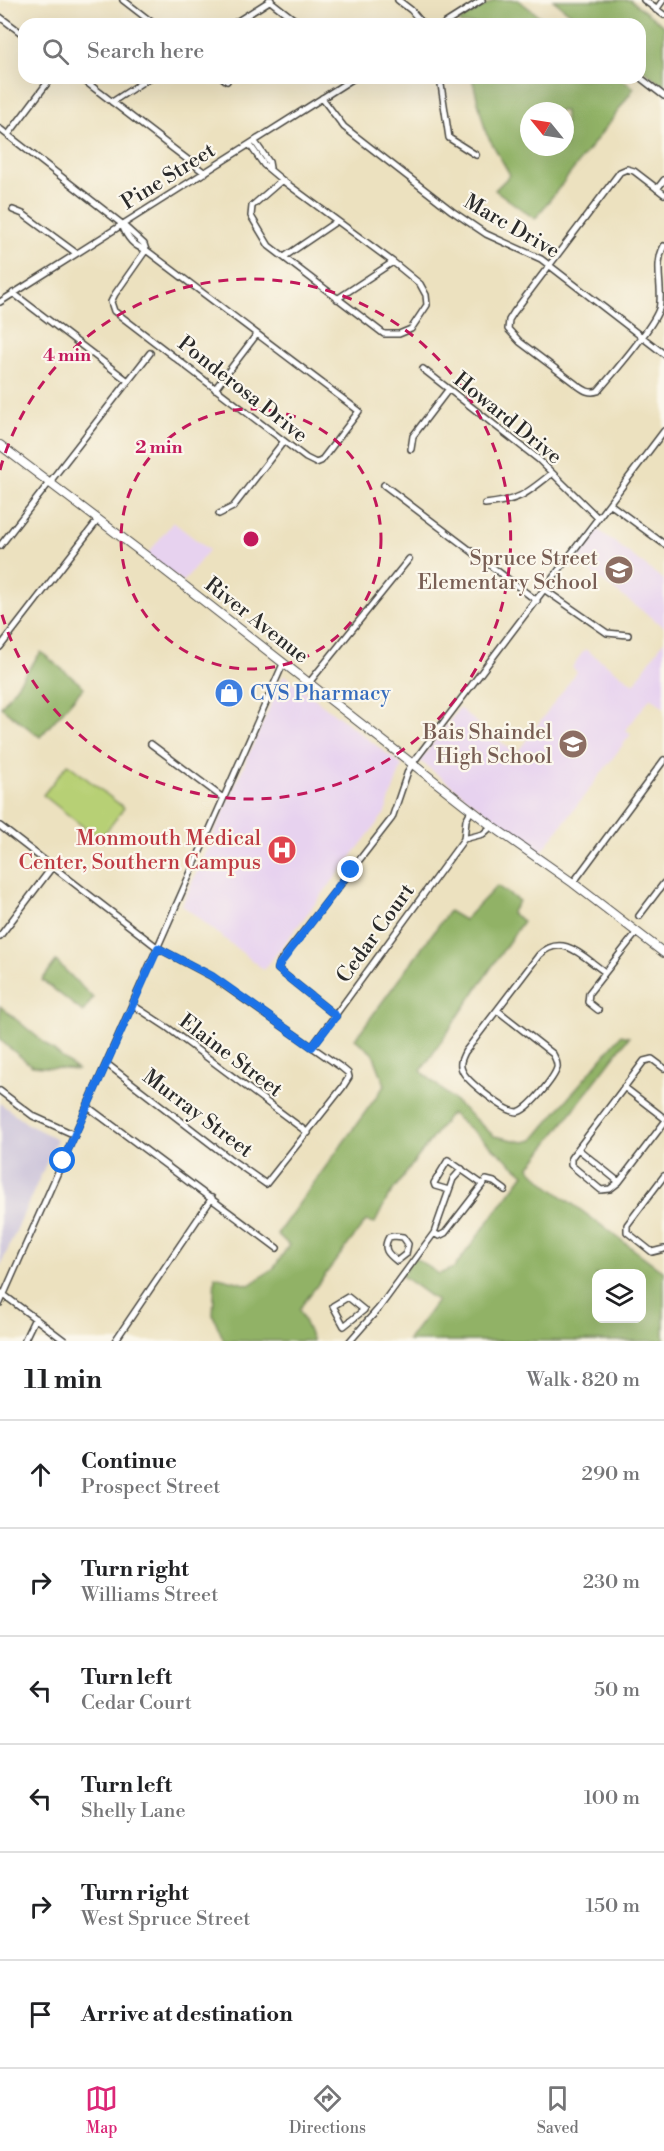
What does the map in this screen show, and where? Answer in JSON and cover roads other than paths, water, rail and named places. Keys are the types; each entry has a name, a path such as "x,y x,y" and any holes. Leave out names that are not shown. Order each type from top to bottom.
{"highway":[{"name":"River Avenue","path":"0,445 492,826 573,883 664,953"}],"street":[{"path":"123,0 146,18"},
{"path":"242,18 270,0 292,18"},
{"path":"398,0 418,18"},
{"path":"454,18 483,0"},
{"path":"644,0 664,15"},
{"path":"656,9 663,0"},
{"path":"0,17 18,30"},
{"path":"646,82 664,96"},
{"path":"8,135 46,84"},
{"path":"89,84 206,173"},
{"path":"112,102 140,84"},
{"name":"Pine Street","path":"0,302 344,84"},
{"path":"441,84 450,138 476,155"},
{"name":"Marc Drive","path":"322,98 344,127 452,211 486,234 531,254 549,266 664,354"},
{"name":"Ponderosa Drive","path":"0,129 122,224 144,244 146,250 359,411 321,461 312,462 114,311 111,306 115,294 146,250"},
{"path":"252,144 264,165 420,284 426,295 427,305 411,329 399,334 384,334 269,246 250,216 252,207 282,180"},
{"path":"664,194 634,171 627,169 620,172 509,320 508,329 520,342 577,385 592,393 598,391 651,324 660,308 658,260 664,246"},
{"path":"657,189 664,180"},
{"path":"13,210 23,213 76,253"},
{"path":"284,257 337,221"},
{"path":"337,299 393,262"},
{"path":"13,293 128,381"},
{"path":"215,388 257,334"},
{"path":"0,546 150,353"},
{"name":"Howard Drive","path":"423,369 519,442 598,518"},
{"path":"411,449 413,436 448,390"},
{"path":"336,1016 278,969 279,965 392,818 412,764 664,431"},
{"path":"219,514 233,507 284,441"},
{"path":"485,504 511,501 525,495 551,474"},
{"path":"384,485 537,601"},
{"path":"610,504 664,544"},
{"path":"0,647 2,640 98,520"},
{"path":"308,684 409,559"},
{"path":"545,590 607,633 628,635"},
{"path":"0,1304 2,1293 134,1005 283,664"},
{"path":"151,744 224,798"},
{"path":"573,883 664,760"},
{"name":"Cedar Court","path":"312,1047 464,839 466,820 472,809"},
{"path":"0,826 158,948 212,976 348,1073 347,1081 308,1133"},
{"path":"464,839 483,834 492,826"},
{"path":"0,936 53,866"},
{"path":"639,916 664,884"},
{"path":"598,1010 588,1002 588,993 637,932"},
{"path":"497,1010 553,1054 556,1061 557,1068 551,1078 528,1107 522,1111 510,1111 504,1108 466,1077 461,1061 465,1052 497,1010 539,955 552,945 562,944 571,948 605,972"},
{"name":"Elaine Street","path":"134,1005 308,1133"},
{"path":"664,1068 652,1059 644,1061 571,1158 571,1165 601,1190 610,1189 664,1123"},
{"name":"Murray Street","path":"107,1064 266,1184 308,1133"},
{"path":"624,1087 664,1118"},
{"path":"0,1091 33,1116 75,1135"},
{"path":"88,1107 277,1248"},
{"path":"578,1149 618,1182"},
{"path":"449,1190 435,1186 434,1183 448,1160 482,1184"},
{"path":"350,1341 372,1316 434,1233 453,1179 462,1169"},
{"path":"664,1176 627,1225 627,1232 652,1252 664,1250"},
{"path":"434,1233 442,1236 445,1233 482,1184 489,1180 505,1190"},
{"path":"115,1341 212,1198"},
{"path":"397,1261 406,1254 408,1244 403,1237 388,1237 385,1243 387,1254 407,1270"},
{"path":"2,1293 65,1341"},
{"path":"364,1310 344,1326 333,1306 348,1297 372,1316"},
{"path":"24,1341 35,1318"}],"place":[{"name":"Spruce Street Elementary School","path":"619,570"},
{"name":"CVS Pharmacy","path":"229,693"},
{"name":"Bais Shaindel High School","path":"573,744"},
{"name":"Monmouth Medical Center, Southern Campus","path":"282,850"}]}
